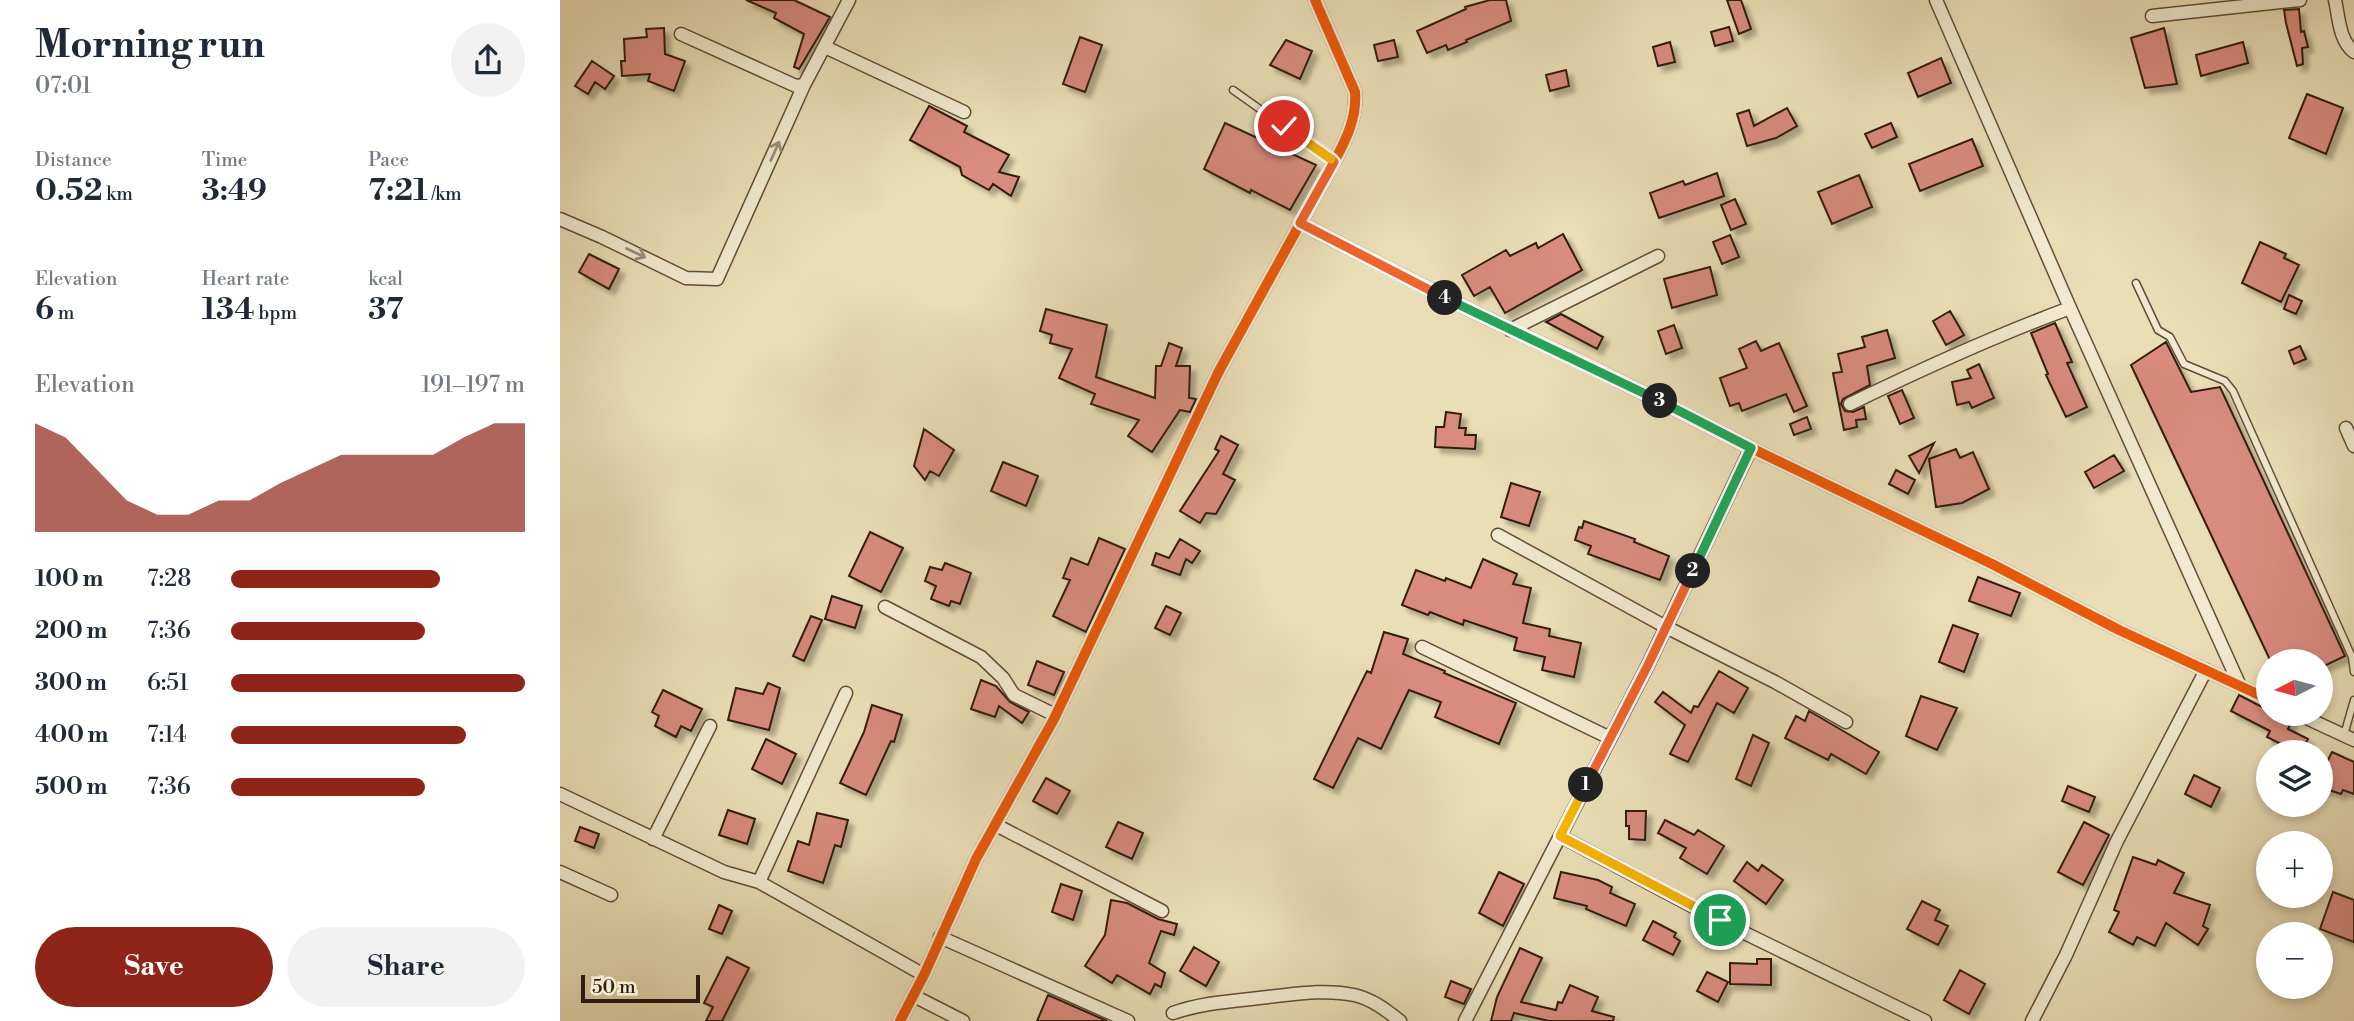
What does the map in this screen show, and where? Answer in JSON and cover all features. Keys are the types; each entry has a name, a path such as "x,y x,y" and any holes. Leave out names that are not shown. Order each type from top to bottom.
{"street":[{"path":"560,219 686,278 716,279 804,85 849,0"},
{"path":"900,1021 924,975 976,859 1055,715 1219,371 1334,162 1351,126 1356,104 1355,92 1315,0"},
{"path":"1936,0 2070,308 2240,686"},
{"path":"2152,16 2300,0"},
{"path":"2335,0 2343,38 2354,52"},
{"path":"681,34 796,86 804,85"},
{"path":"825,47 964,112"},
{"path":"1300,223 1510,330 1622,382 1751,448 1992,564 2119,630 2256,693"},
{"path":"1510,330 1658,256"},
{"path":"1850,404 1924,368 2070,308"},
{"path":"2346,428 2354,446"},
{"path":"1465,1021 1611,738 1751,448"},
{"path":"1498,535 1846,722"},
{"path":"885,607 981,657 1003,678 1014,695 1055,715"},
{"path":"1422,647 1611,738"},
{"path":"2032,1021 2066,955 2117,841 2206,670"},
{"path":"759,882 846,693"},
{"path":"653,839 710,726"},
{"path":"2324,726 2349,738"},
{"path":"560,794 724,872 759,882 924,975"},
{"path":"996,825 1162,911"},
{"path":"1560,836 1720,920 1925,1021"},
{"path":"560,872 611,895"},
{"path":"940,937 1128,1021"},
{"path":"1173,1013 1212,1003 1305,993 1333,993 1367,999 1400,1021"},
{"path":"914,996 963,1021"}],"lane":[{"path":"1233,90 1334,162"},
{"path":"2136,283 2158,330 2170,337 2184,365 2224,381 2233,391 2352,657 2354,672"},
{"path":"2349,738 2354,700"}],"building":[{"path":"746,0 794,0 830,17 799,69 794,67 804,34 774,18 776,13"},
{"path":"1490,0 1506,0 1511,21 1448,50 1446,45 1427,53 1417,31 1466,9 1465,7"},
{"path":"1727,0 1741,0 1751,29 1739,34"},
{"path":"2299,9 2301,32 2304,31 2308,47 2302,48 2303,64 2297,66 2284,10"},
{"path":"1729,27 1733,41 1715,46 1711,32"},
{"path":"664,28 665,54 685,61 674,91 648,81 650,74 622,76 621,61 625,61 624,39 647,37 646,29"},
{"path":"2164,28 2177,84 2145,88 2131,38"},
{"path":"1080,37 1102,45 1085,92 1063,84"},
{"path":"1286,40 1312,51 1300,79 1270,65"},
{"path":"1394,40 1398,57 1378,61 1374,45"},
{"path":"1670,42 1675,62 1658,66 1653,47"},
{"path":"2243,42 2248,63 2201,76 2196,55"},
{"path":"1941,58 1951,83 1918,97 1908,73"},
{"path":"592,61 614,76 605,89 595,82 588,94 575,86"},
{"path":"1566,70 1569,86 1550,91 1546,75"},
{"path":"2307,94 2343,108 2326,154 2289,138"},
{"path":"929,106 967,126 964,132 1009,155 999,172 1019,177 1011,196 993,184 989,190 962,175 960,167 910,140"},
{"path":"1787,108 1797,126 1776,138 1747,146 1737,114 1749,110 1754,126"},
{"path":"1225,123 1316,165 1290,210 1204,169"},
{"path":"1891,123 1897,137 1872,148 1865,134"},
{"path":"1972,139 1983,166 1920,191 1909,164"},
{"path":"1717,173 1724,196 1659,218 1650,193 1683,181 1685,185"},
{"path":"1859,175 1872,207 1832,224 1818,192"},
{"path":"1735,199 1746,224 1731,230 1721,205"},
{"path":"1563,234 1582,270 1505,313 1490,287 1474,296 1462,275 1506,250 1510,256 1536,243 1538,248"},
{"path":"1730,235 1739,257 1722,264 1713,242"},
{"path":"2260,242 2286,254 2284,258 2299,265 2281,302 2242,283"},
{"path":"589,254 619,269 609,289 579,272"},
{"path":"1710,267 1717,295 1672,308 1664,279"},
{"path":"2289,295 2302,301 2296,314 2284,309"},
{"path":"1046,309 1107,325 1096,377 1155,398 1156,366 1161,366 1169,343 1182,348 1176,366 1190,366 1189,398 1196,399 1190,412 1180,410 1152,452 1128,436 1139,420 1091,404 1095,394 1059,378 1072,349 1050,343 1052,335 1040,331"},
{"path":"1950,311 1964,335 1946,345 1933,321"},
{"path":"1561,314 1603,337 1597,349 1546,322"},
{"path":"2055,323 2072,362 2067,363 2087,407 2066,417 2046,375 2048,374 2031,333"},
{"path":"1674,325 1682,348 1666,354 1658,331"},
{"path":"1887,330 1895,358 1867,366 1870,385 1843,399 1841,404 1845,411 1853,412 1864,407 1866,419 1856,420 1857,427 1844,430 1833,373 1842,372 1838,354 1865,347 1862,337"},
{"path":"1756,341 1761,351 1779,343 1807,406 1794,412 1786,394 1742,411 1739,403 1730,406 1720,378 1747,368 1739,349"},
{"path":"2166,342 2191,392 2220,387 2345,656 2333,662 2333,649 2265,649 2131,365"},
{"path":"2300,346 2306,359 2294,364 2289,351"},
{"path":"1979,364 1994,398 1972,408 1969,402 1957,405 1952,382 1971,378 1967,370"},
{"path":"1902,390 1914,418 1900,424 1888,396"},
{"path":"1446,412 1461,414 1459,428 1466,428 1465,435 1476,435 1475,449 1435,447 1436,427 1444,427"},
{"path":"1807,417 1811,429 1794,435 1790,424"},
{"path":"924,429 954,450 939,476 930,471 925,480 914,466"},
{"path":"1221,436 1238,445 1223,474 1235,480 1216,514 1206,513 1200,523 1180,511 1219,451 1215,449"},
{"path":"1934,443 1919,473 1909,456"},
{"path":"1956,449 1960,458 1973,452 1989,489 1962,503 1936,507 1929,459"},
{"path":"2114,455 2124,471 2094,488 2085,472"},
{"path":"1003,462 1038,476 1026,506 991,491"},
{"path":"1896,470 1915,480 1908,494 1889,484"},
{"path":"1511,483 1540,492 1529,526 1501,517"},
{"path":"1584,521 1635,539 1634,542 1669,556 1660,580 1588,554 1591,546 1575,540"},
{"path":"870,532 903,548 881,592 849,576"},
{"path":"1099,538 1125,549 1086,632 1053,616 1070,580 1063,578 1071,558 1088,565"},
{"path":"1180,539 1200,551 1192,563 1186,559 1180,575 1152,565 1156,553 1169,558"},
{"path":"1483,559 1517,574 1513,584 1531,588 1523,623 1550,629 1549,636 1581,643 1574,677 1542,670 1545,657 1514,650 1517,638 1464,620 1463,625 1402,605 1416,570 1471,588"},
{"path":"945,563 971,573 960,604 951,601 949,606 931,599 936,586 925,581 930,567 942,570"},
{"path":"1978,577 2020,593 2011,616 1969,601"},
{"path":"832,596 862,606 855,628 825,619"},
{"path":"1166,606 1181,613 1170,635 1155,628"},
{"path":"811,616 822,620 804,661 793,656"},
{"path":"1953,625 1978,634 1964,672 1939,662"},
{"path":"1384,632 1408,639 1403,654 1516,703 1499,744 1435,717 1441,702 1409,690 1381,749 1358,738 1333,788 1314,779 1367,671 1371,673"},
{"path":"1037,661 1064,672 1054,695 1028,685"},
{"path":"1719,671 1748,688 1734,713 1717,703 1688,762 1670,754 1685,725 1655,702 1663,692 1691,713 1694,706 1698,707"},
{"path":"981,680 996,686 1010,702 1029,712 1022,723 999,706 995,717 971,709"},
{"path":"768,683 780,688 769,730 728,720 736,688 763,694"},
{"path":"663,690 702,709 691,731 681,726 676,737 655,726 659,716 652,712"},
{"path":"2239,695 2256,704 2256,724 2231,711"},
{"path":"1921,696 1957,708 1937,750 1906,736"},
{"path":"872,705 902,715 894,742 891,741 866,795 840,783 864,732"},
{"path":"1809,711 1879,752 1866,774 1831,754 1828,760 1785,738 1796,716 1805,721"},
{"path":"2260,726 2290,726 2288,729 2308,739 2273,740 2267,737 2270,731"},
{"path":"1753,735 1769,743 1751,786 1736,779"},
{"path":"766,739 796,754 782,784 752,769"},
{"path":"2333,752 2354,762 2354,794 2343,790 2341,794 2333,791"},
{"path":"2194,775 2220,788 2211,807 2185,794"},
{"path":"1046,778 1070,791 1057,814 1033,801"},
{"path":"2068,786 2095,797 2089,812 2062,801"},
{"path":"728,810 755,819 747,844 719,835"},
{"path":"1626,811 1646,811 1645,840 1629,839"},
{"path":"817,813 848,820 841,847 835,845 823,883 788,871 798,841 809,845"},
{"path":"1665,820 1694,835 1698,830 1724,846 1707,874 1680,858 1686,848 1658,833"},
{"path":"1118,822 1143,833 1132,859 1106,847"},
{"path":"2084,822 2109,835 2083,885 2058,872"},
{"path":"580,827 599,834 594,848 575,841"},
{"path":"2133,857 2156,865 2158,860 2184,873 2174,893 2210,905 2203,926 2208,929 2198,945 2166,923 2155,946 2137,937 2133,945 2109,932 2119,912 2114,910"},
{"path":"1747,862 1758,871 1762,865 1783,880 1766,904 1734,881"},
{"path":"1499,872 1524,884 1503,926 1479,913"},
{"path":"1561,872 1598,880 1612,887 1610,893 1635,904 1626,926 1586,909 1587,906 1554,898"},
{"path":"1061,884 1082,891 1073,920 1052,912"},
{"path":"2333,892 2354,900 2354,942 2333,934 2333,922 2322,922 2327,908 2333,908"},
{"path":"1111,900 1127,903 1158,919 1177,924 1174,935 1161,931 1149,963 1165,973 1161,987 1155,984 1150,994 1117,975 1112,983 1085,966 1105,935"},
{"path":"1922,901 1940,910 1935,920 1948,926 1938,945 1907,929"},
{"path":"719,905 732,911 722,934 709,929"},
{"path":"1653,921 1676,933 1674,937 1680,941 1673,955 1643,940"},
{"path":"1194,947 1219,962 1206,986 1180,971"},
{"path":"1520,948 1542,958 1521,1002 1556,1010 1558,1002 1562,1003 1570,985 1598,997 1592,1011 1614,1017 1613,1021 1549,1021 1514,1013 1511,1021 1491,1021 1497,997"},
{"path":"727,957 749,968 722,1021 706,1021 713,1007 704,1003"},
{"path":"1757,959 1771,959 1771,985 1730,984 1730,963 1757,964"},
{"path":"1960,970 1985,984 1969,1014 1944,1000"},
{"path":"1707,972 1728,982 1718,1002 1697,991"},
{"path":"1451,981 1471,989 1464,1004 1445,997"},
{"path":"1048,995 1107,1021 1037,1021"}],"cycle path":[{"path":"900,1021 924,975 976,859 1054,719 1219,371 1346,137 1354,111 1355,92 1315,0"},
{"path":"1300,223 1480,315 1588,365 1751,448 1992,564 2119,630 2256,693"}],"route":[{"path":"1284,126 1334,162 1300,223 1479,315 1588,365 1751,448 1648,665 1560,836 1720,920"}]}
